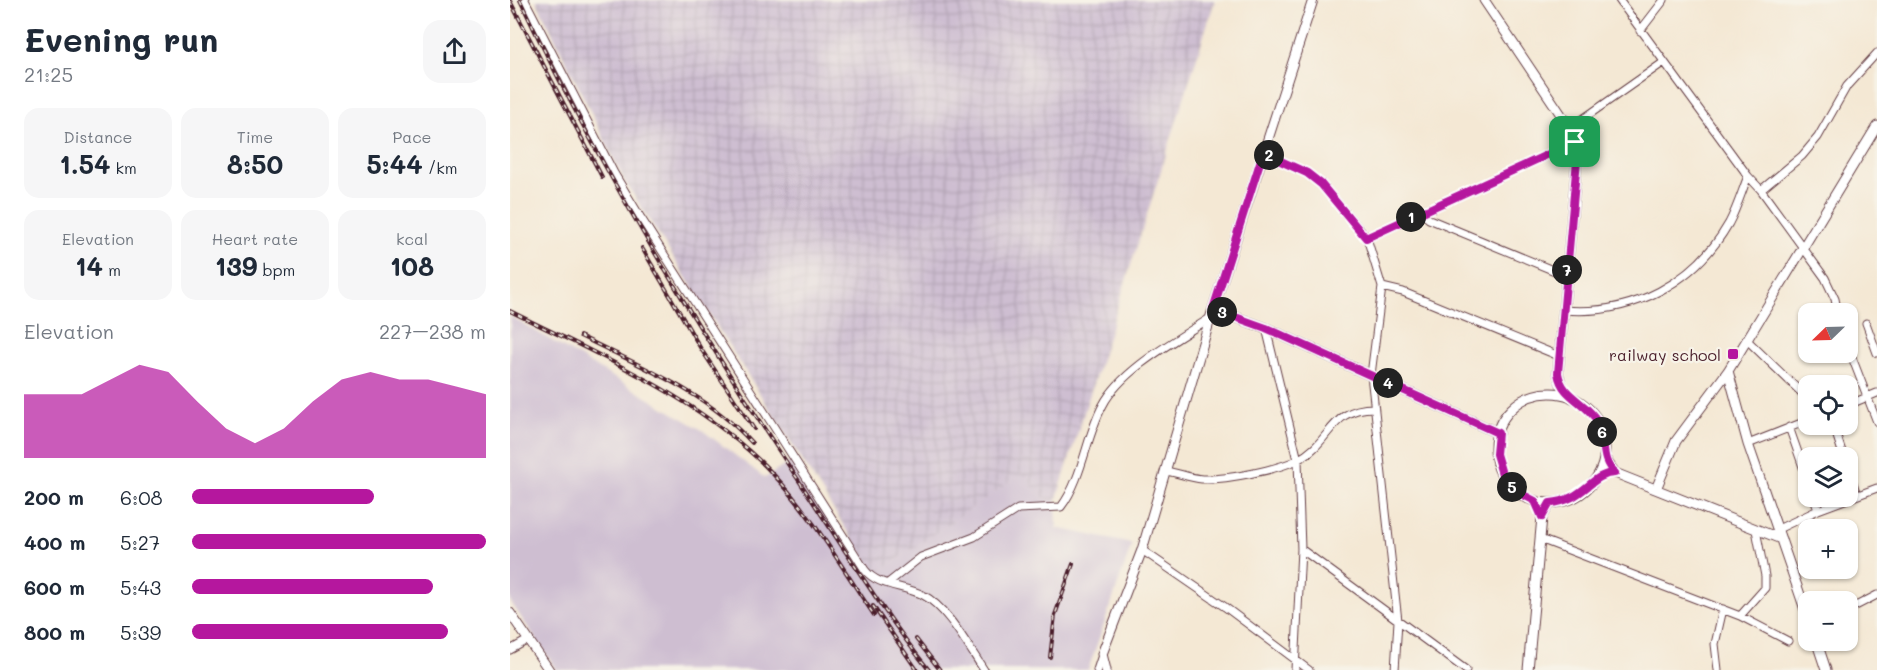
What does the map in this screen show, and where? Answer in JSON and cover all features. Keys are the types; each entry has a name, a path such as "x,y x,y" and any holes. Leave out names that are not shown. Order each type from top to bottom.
{"street":[{"path":"525,0 640,218 865,570 871,578 924,595 940,607 984,670"},
{"path":"1097,670 1142,550 1212,313 1313,0"},
{"path":"1484,0 1570,128 1575,142 1577,160 1558,373 1563,390 1584,406 1598,422 1604,442 1604,457 1607,466 1615,473 1781,539"},
{"path":"1619,0 1825,278 1836,303"},
{"path":"1641,31 1664,0"},
{"path":"1761,190 1807,149 1847,86 1877,53"},
{"path":"1570,128 1664,62"},
{"path":"1656,489 1676,441 1728,371 1877,126"},
{"path":"1366,238 1575,142"},
{"path":"1263,153 1307,173 1321,184 1366,238 1382,287 1371,375 1398,621 1395,670"},
{"path":"1563,310 1586,312 1625,305 1650,296 1684,276 1708,253 1722,235 1731,220 1748,176"},
{"path":"1422,213 1429,219 1567,276"},
{"path":"1382,287 1403,292 1559,356"},
{"path":"888,583 921,557 974,537 1018,509 1061,507 1086,453 1103,405 1116,388 1149,359 1212,313"},
{"path":"1212,313 1266,328 1498,433"},
{"path":"1866,323 1877,353"},
{"path":"1266,328 1298,459 1300,549 1295,670"},
{"path":"1747,340 1798,389"},
{"path":"1854,363 1877,422"},
{"path":"1728,371 1748,444 1799,591"},
{"path":"1558,373 1551,388 1544,394 1524,400 1512,409 1498,433 1496,454 1502,474 1516,491 1535,501 1550,503 1576,496 1596,478 1604,457"},
{"path":"1858,401 1877,393"},
{"path":"1544,394 1572,398"},
{"path":"1166,471 1202,479 1241,476 1298,459 1325,436 1345,413 1356,408 1374,408"},
{"path":"1748,444 1798,424"},
{"path":"1789,428 1798,453"},
{"path":"1596,478 1615,473"},
{"path":"1858,495 1877,488"},
{"path":"1535,501 1542,517"},
{"path":"1528,670 1542,517 1550,503"},
{"path":"1778,529 1826,507"},
{"path":"1740,616 1765,588 1765,576 1756,530"},
{"path":"1540,539 1723,609 1788,641"},
{"path":"1300,549 1466,670"},
{"path":"1142,550 1226,607 1308,670"},
{"path":"1858,605 1877,595"},
{"path":"1718,670 1715,644 1723,609"},
{"path":"510,613 549,670"},
{"path":"510,649 528,640"},
{"path":"1820,651 1826,670"},
{"path":"1102,654 1106,670"}],"shaded area":[{"path":"536,0 1215,0 1056,501 1042,497 1020,475 875,575 624,180"},
{"path":"510,316 702,430 765,478 792,461 868,576 875,575 1021,474 1042,497 1056,501 1057,528 1132,544 1088,670 557,670 510,601"}],"railway":[{"path":"520,0 582,123 684,302 860,574 929,670"},
{"path":"510,1 602,177"},
{"path":"642,248 701,349 754,429"},
{"path":"510,311 649,381 682,401 745,447 788,490 827,543 874,615"},
{"path":"580,336 693,395 734,425 752,443"},
{"path":"1050,657 1055,615 1073,564"},
{"path":"873,606 917,670"},
{"path":"916,639 940,670"}],"place":[{"name":"railway school","path":"1733,354"}],"route":[{"path":"1575,142 1577,160 1558,373 1563,390 1584,406 1598,422 1604,442 1605,461 1615,473 1606,473 1596,478 1582,493 1570,499 1550,503 1542,517 1535,501 1516,491 1502,474 1496,454 1498,433 1266,328 1213,309 1263,153 1307,173 1321,184 1366,238 1474,186 1575,142"}]}
